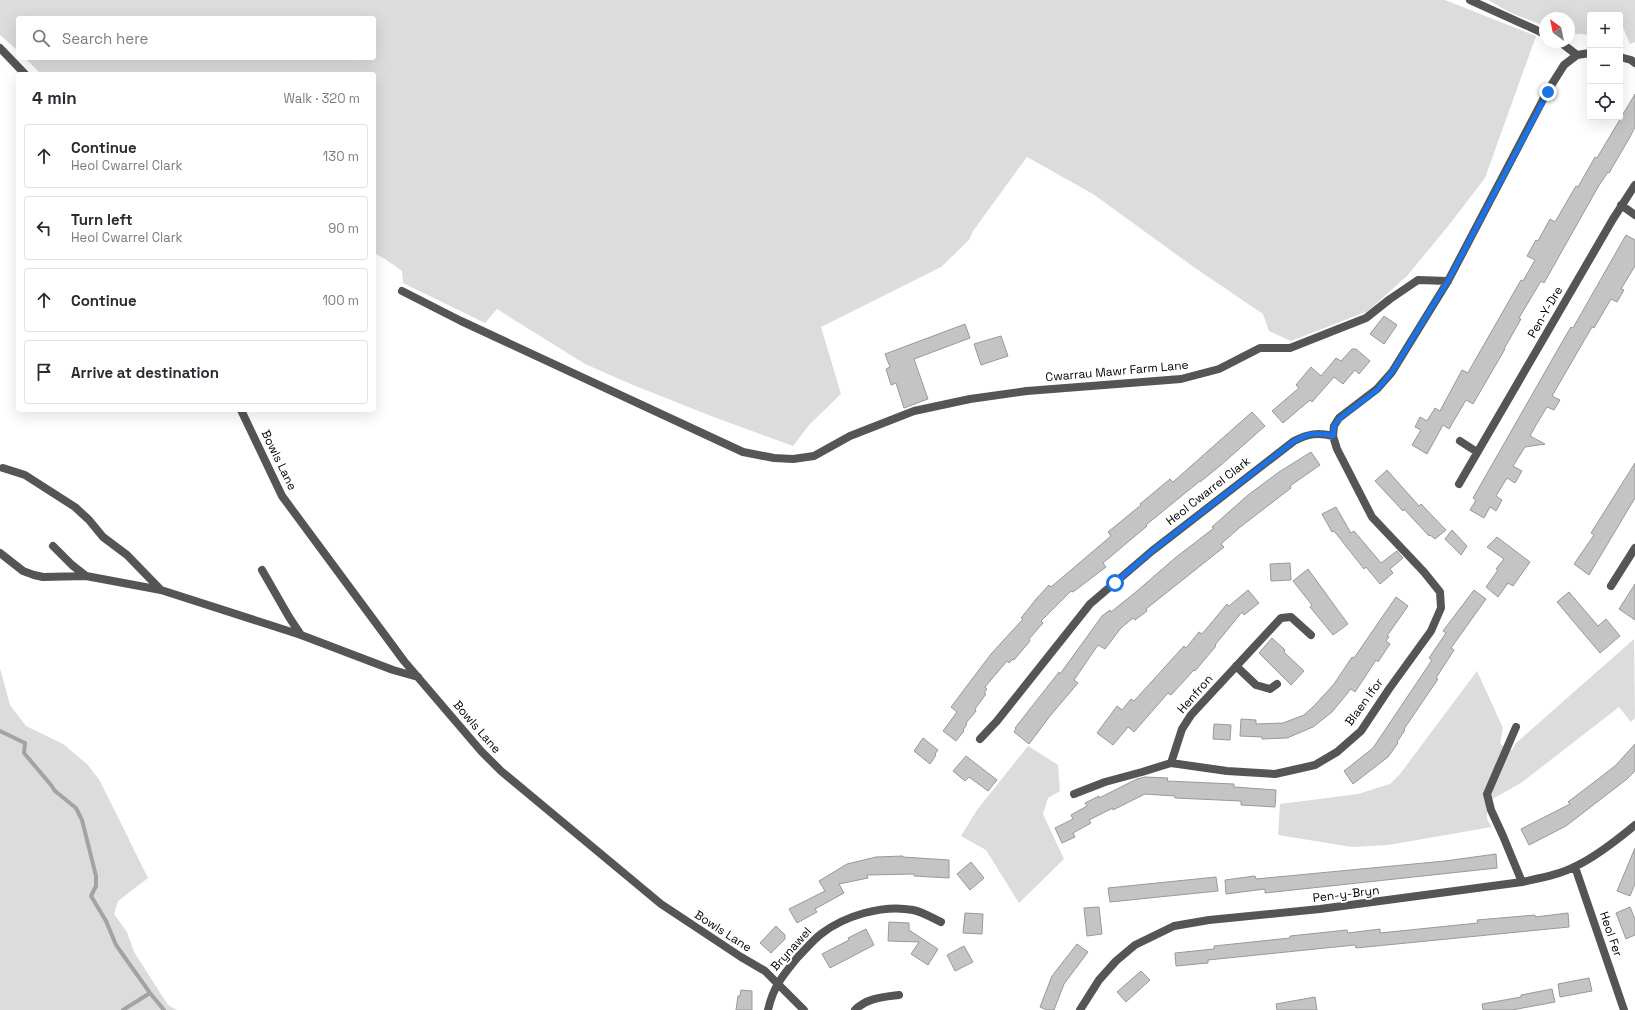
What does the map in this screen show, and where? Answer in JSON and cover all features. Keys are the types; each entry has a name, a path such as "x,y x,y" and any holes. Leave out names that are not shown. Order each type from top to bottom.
{"street":[{"path":"1470,0 1539,31"},
{"path":"0,48 23,72"},
{"path":"1568,48 1577,55"},
{"path":"1333,436 1334,426 1340,418 1377,390 1392,372 1448,281 1548,92 1564,65 1577,55 1587,54"},
{"path":"1623,58 1635,63"},
{"name":"Pen-Y-Dre","path":"1459,484 1621,205 1635,185"},
{"path":"1621,205 1635,215"},
{"name":"Cwarrau Mawr Farm Lane","path":"402,291 461,321 743,452 774,458 793,459 814,456 850,436 914,411 970,399 1027,391 1181,380 1219,369 1260,348 1290,348 1366,318 1418,280 1448,281"},
{"name":"Bowls Lane","path":"242,412 282,496 399,654 501,771 661,904 764,971 804,1010"},
{"name":"Heol Cwarrel Clark","path":"980,739 997,721 1090,604 1152,551 1294,441 1307,434 1314,433 1333,436"},
{"name":"Blaen Ifor","path":"1074,794 1105,782 1171,763 1227,771 1275,774 1316,765 1337,752 1361,731 1431,631 1442,608 1440,592 1424,572 1372,517 1337,449 1333,436"},
{"path":"1460,441 1477,452"},
{"path":"3,468 25,475 75,507 89,520 103,537 127,555 161,590"},
{"path":"53,546 72,565 86,576"},
{"path":"1610,586 1635,548"},
{"path":"0,553 23,571 34,575 43,577 86,576 161,590 302,635 393,670 418,677"},
{"path":"262,570 289,617 302,635"},
{"name":"Henfron","path":"1171,763 1182,729 1191,715 1281,618 1291,617 1311,635"},
{"path":"1236,666 1256,685 1270,689 1276,684"},
{"path":"1516,727 1487,794 1491,810 1522,882"},
{"name":"Pen-y-Bryn","path":"1080,1010 1099,980 1116,961 1135,945 1154,934 1174,926 1209,920 1320,909 1522,882 1554,875 1575,867 1610,845 1635,825"},
{"name":"Heol Fer","path":"1575,867 1624,1010"},
{"name":"Brynawel","path":"768,1010 777,983 810,944 822,933 848,919 882,910 898,909 913,910 941,922"},
{"path":"854,1010 864,1002 899,995"}],"shaded area":[{"path":"0,0 1445,0 1536,36 1485,178 1407,276 1368,311 1291,341 1269,331 1263,314 1195,268 1093,194 1027,157 973,231 969,240 941,267 821,327 841,394 809,425 793,446 711,416 585,364 497,309 485,323 403,283 402,271 376,254 376,72 39,72 27,60 376,60 376,16 16,16 16,49 0,35"},
{"path":"1488,0 1635,0 1635,42 1630,44 1623,27 1623,12 1587,12 1587,35 1575,34 1575,12 1539,12 1539,24 1511,13"},
{"path":"1634,639 1635,718 1631,722 1619,707 1521,783 1487,802 1487,819 1492,827 1388,845 1352,847 1278,835 1280,804 1358,794 1390,784 1400,774 1477,671 1503,728 1500,744 1512,750 1515,744"},
{"path":"0,668 10,705 26,726 63,744 87,764 100,781 148,878 118,901 114,914 127,932 134,952 168,1005 177,1010 0,1010"},
{"path":"1028,746 1058,765 1060,791 1048,798 1043,814 1064,859 1019,903 986,850 961,836 977,810"}],"building":[{"path":"1635,94 1635,127 1630,137 1609,173 1608,172 1598,187 1544,283 1541,281 1519,318 1521,319 1505,349 1473,404 1466,400 1449,429 1443,425 1427,454 1412,445 1421,430 1415,427 1420,417 1427,421 1435,408 1440,411 1462,370 1468,373 1521,280 1523,281 1535,260 1527,256 1536,240 1538,241 1550,219 1555,222 1576,186 1578,187 1595,157 1597,158 1620,120 1623,120 1623,114"},
{"path":"1626,235 1635,240 1635,266 1621,289 1624,290 1617,302 1611,299 1594,328 1592,327 1552,396 1560,400 1554,410 1547,407 1530,436 1545,444 1525,447 1513,466 1522,471 1515,483 1507,478 1496,496 1502,500 1496,511 1490,507 1484,518 1470,510 1476,500 1473,498 1565,337 1571,327 1573,328"},
{"path":"1384,316 1397,325 1384,344 1370,334"},
{"path":"965,324 970,338 914,359 928,399 904,408 896,383 891,385 886,369 890,367 885,354"},
{"path":"1001,336 1008,356 981,365 974,344"},
{"path":"1352,349 1356,349 1370,361 1359,374 1355,370 1343,384 1334,377 1312,402 1310,400 1283,423 1272,411 1299,388 1296,385 1311,367 1321,376 1336,358 1341,361"},
{"path":"1252,412 1265,426 1221,465 1146,525 1147,526 1103,563 1106,567 1073,592 1071,591 1041,621 1043,623 1014,660 1013,659 1009,663 1007,661 985,687 987,689 984,693 986,694 975,709 976,711 966,723 967,724 963,730 964,731 956,741 943,731 957,712 951,707 991,654 1023,619 1021,618 1049,585 1051,587 1111,536 1108,532 1170,479 1173,482"},
{"path":"1311,452 1320,465 1290,486 1291,488 1239,528 1221,544 1224,547 1146,609 1147,611 1135,620 1133,618 1121,628 1105,649 1098,645 1074,680 1078,683 1029,744 1014,732 1016,729 1015,728 1059,672 1060,674 1102,616 1110,610 1111,612 1175,558 1214,528 1212,527 1248,495 1279,472"},
{"path":"1635,463 1635,498 1589,575 1574,564 1594,535 1591,533"},
{"path":"1387,470 1419,506 1421,504 1446,530 1435,539 1430,535 1429,536 1404,509 1403,511 1375,481"},
{"path":"1336,507 1351,533 1354,531 1381,563 1397,551 1403,558 1390,569 1393,573 1380,584 1366,567 1364,569 1334,531 1332,532 1322,514"},
{"path":"1452,530 1467,546 1461,555 1445,539"},
{"path":"1497,537 1530,562 1513,586 1508,583 1498,597 1486,587 1498,570 1496,569 1504,559 1487,547"},
{"path":"1290,563 1291,580 1271,581 1270,564"},
{"path":"1308,569 1348,624 1333,635 1310,607 1312,605 1293,581"},
{"path":"1635,584 1635,620 1619,609"},
{"path":"1248,590 1259,603 1244,615 1242,612 1195,671 1194,670 1171,695 1168,693 1134,732 1128,727 1113,745 1097,733 1117,706 1122,710 1131,699 1134,701 1184,646 1186,648 1199,632 1202,634 1227,604 1229,606"},
{"path":"1474,590 1486,599 1451,648 1454,650 1436,678 1438,679 1404,729 1405,730 1397,742 1398,743 1388,757 1353,784 1344,771 1373,748 1432,660 1429,658 1446,633 1443,631"},
{"path":"1569,592 1598,626 1606,619 1620,636 1600,653 1557,602"},
{"path":"1396,597 1408,606 1387,636 1389,637 1386,641 1390,644 1378,662 1376,660 1355,692 1351,689 1332,712 1313,727 1287,738 1262,739 1262,737 1240,736 1241,719 1256,720 1256,724 1283,723 1304,715 1334,684"},
{"path":"1272,638 1304,671 1291,685 1259,653"},
{"path":"1214,724 1231,725 1230,740 1213,739"},
{"path":"923,738 938,750 930,764 914,751"},
{"path":"1635,744 1635,771 1627,779 1566,826 1529,845 1521,829 1570,804 1568,802 1615,766"},
{"path":"966,756 997,780 988,791 969,777 965,781 953,771"},
{"path":"1145,777 1168,778 1167,781 1234,784 1234,787 1276,790 1275,807 1241,805 1241,801 1175,798 1175,796 1145,794 1089,820 1091,823 1073,833 1075,837 1062,843 1055,828 1073,819 1071,815 1087,806 1085,803 1099,796 1099,798 1137,779"},
{"path":"1635,848 1635,884 1630,896 1617,891"},
{"path":"1496,854 1497,868 1265,893 1265,889 1226,894 1225,880 1255,876 1256,879 1445,861"},
{"path":"903,856 949,860 949,878 914,876 914,874 867,875 868,878 839,884 844,893 815,909 817,912 797,923 789,909 825,891 819,881 847,864 876,857"},
{"path":"971,862 984,878 970,890 957,874"},
{"path":"1216,877 1218,891 1110,902 1108,888"},
{"path":"1099,907 1102,934 1087,936 1084,908"},
{"path":"1630,907 1635,919 1635,935 1626,939 1616,913"},
{"path":"965,913 983,914 982,934 963,933"},
{"path":"1568,913 1569,927 1356,948 1355,945 1208,960 1208,963 1176,966 1175,953 1214,949 1214,946 1347,930 1348,933 1380,929 1380,933 1478,923 1477,920 1535,915 1535,917"},
{"path":"889,922 909,923 909,930 938,949 928,965 911,954 919,942 888,941"},
{"path":"776,926 785,935 785,939 771,953 760,943"},
{"path":"866,929 874,945 830,968 822,954"},
{"path":"1077,944 1088,952 1064,984 1054,1010 1047,1010 1040,1007 1052,976"},
{"path":"964,946 973,962 955,971 947,955"},
{"path":"1141,971 1150,980 1126,1002 1117,992"},
{"path":"1589,978 1592,991 1560,997 1558,984"},
{"path":"1552,989 1555,1002 1512,1010 1483,1010 1482,1004 1521,997 1521,995"},
{"path":"741,990 752,991 752,1010 736,1010 738,996 740,996"},
{"path":"1315,997 1317,1010 1277,1010 1276,1004"}],"waterway":[{"path":"0,731 25,743 24,753 55,791 76,808 82,820 96,876 96,886 91,896 106,921 116,945 164,1010"},
{"path":"123,1010 150,993"}],"route":[{"path":"1115,583 1152,551 1294,441 1307,434 1314,433 1333,436 1334,426 1340,418 1377,390 1392,372 1448,281 1548,92"}]}
